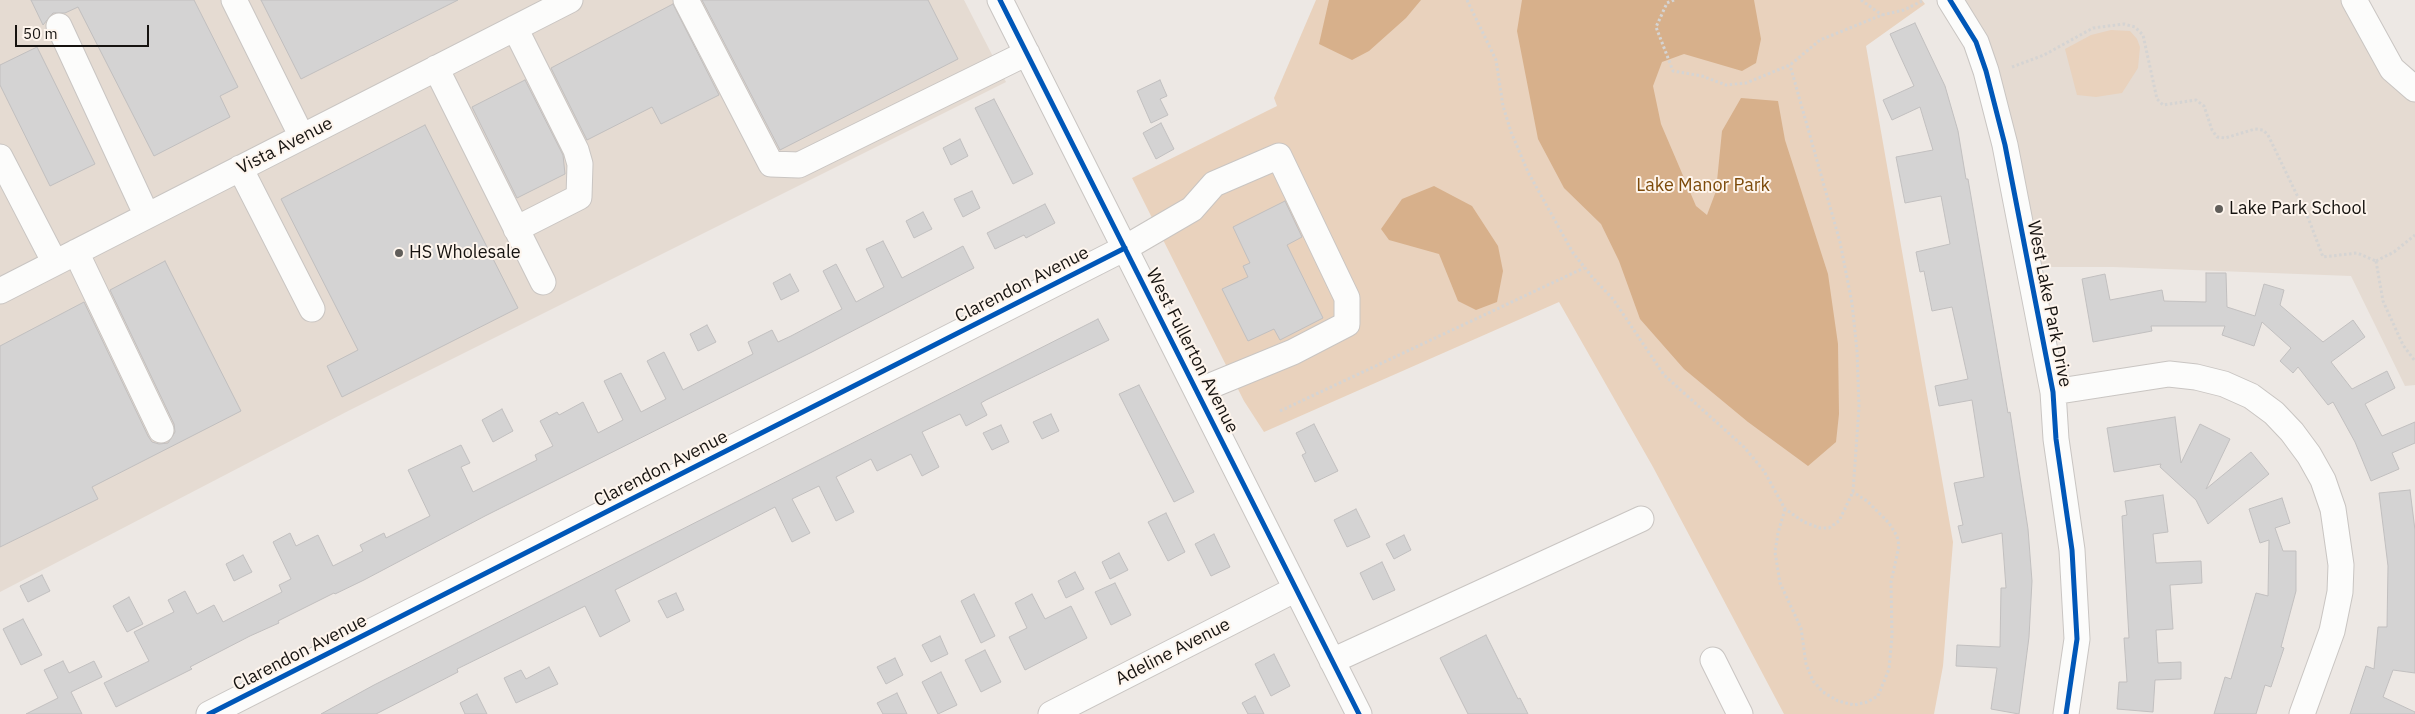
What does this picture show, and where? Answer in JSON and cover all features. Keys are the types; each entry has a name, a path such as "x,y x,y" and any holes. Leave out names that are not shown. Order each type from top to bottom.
{"street":[{"path":"234,0 302,137"},
{"name":"Vista Avenue","path":"0,291 570,0"},
{"path":"686,0 771,164 799,165 1027,53"},
{"name":"West Fullerton Avenue","path":"1000,0 1359,714"},
{"name":"West Lake Park Drive","path":"1950,0 1976,42 1986,71 2005,145 2053,392 2056,439 2072,550 2077,639 2066,714"},
{"path":"2354,0 2392,69 2415,89"},
{"path":"59,26 148,216"},
{"path":"515,28 576,150 580,164 579,197 516,229"},
{"path":"436,68 543,282"},
{"name":"Clarendon Avenue","path":"209,714 1125,248 1192,209 1214,184 1279,156 1347,298 1347,324 1293,352 1198,391"},
{"path":"0,157 65,258 161,430"},
{"path":"240,168 312,309"},
{"path":"2053,392 2169,374 2196,377 2224,384 2251,396 2274,413 2292,432 2309,455 2333,508 2341,565 2340,592 2332,630 2302,714"},
{"path":"1332,661 1641,519"},
{"name":"Adeline Avenue","path":"1051,714 1296,589"},
{"path":"1713,660 1740,714"}],"path":[{"path":"1467,0 1496,60 1503,106 1511,132 1528,172 1573,253 1584,268 1613,299 1664,375 1744,447 1764,472 1785,508 1804,522 1820,528 1829,528 1842,517 1853,492 1859,407 1857,351 1852,304 1840,242 1790,65"},
{"path":"1674,0 1667,3 1656,27 1673,71 1702,76 1726,85 1746,82 1790,65 1820,40 1882,15 1904,10 1924,0"},
{"path":"1861,0 1882,15"},
{"path":"2012,67 2044,55 2093,28 2124,24 2136,27 2143,35 2157,99 2163,105 2196,100 2204,106 2212,130 2217,137 2225,138 2255,129 2263,130 2268,135 2309,220 2323,257 2357,253 2376,262"},
{"path":"2376,262 2394,252 2415,234"},
{"path":"2376,262 2383,301 2403,345 2415,361"},
{"path":"1280,411 1584,268"},
{"path":"1785,508 1778,532 1775,552 1780,583 1801,628 1806,664 1812,680 1823,692 1838,701 1854,705 1867,702 1878,696 1889,669 1892,636 1891,582 1899,546 1897,536 1889,523 1868,501 1853,492"}],"shaded area":[{"path":"0,0 964,0 1006,82 350,410 0,592"},
{"path":"1329,0 1421,0 1406,18 1369,51 1352,60 1319,44"},
{"path":"1522,0 1754,0 1761,39 1756,63 1742,71 1684,54 1662,62 1653,86 1661,124 1696,206 1707,215 1716,191 1722,131 1741,98 1778,101 1785,140 1828,274 1838,344 1839,414 1836,442 1808,466 1748,422 1684,369 1640,319 1619,261 1601,224 1564,188 1538,139 1517,31"},
{"name":"Lake Park School","path":"1957,0 2347,0 2415,96 2415,385 2405,386 2351,276 2113,267 2032,267"},
{"path":"1434,186 1472,206 1498,246 1503,271 1497,302 1476,310 1458,301 1439,254 1389,240 1381,229 1402,199"}],"green space":[{"name":"Lake Manor Park","path":"1316,0 1922,0 1925,4 1866,46 1953,542 1943,666 1934,714 1784,714 1653,467 1559,302 1264,432 1244,401 1132,178 1277,106 1274,98"},
{"path":"2111,30 2130,31 2137,39 2140,47 2138,68 2122,93 2096,97 2077,95 2065,49 2091,35"}],"building":[{"path":"31,0 194,0 238,87 220,96 230,117 154,156 78,7 65,13 53,13 43,25"},
{"path":"261,0 458,0 301,79"},
{"path":"702,0 928,0 958,59 780,150"},
{"path":"673,4 719,95 661,124 652,107 587,140 551,68"},
{"path":"1915,23 1945,86 1958,131 2008,413 2010,412 2028,529 2032,581 2029,637 2019,714 1991,709 1997,668 1956,666 1957,645 2000,647 2001,588 2006,588 2002,533 1962,543 1958,526 1963,525 1954,483 1984,477 1972,400 1939,406 1935,386 1968,379 1952,307 1932,311 1924,271 1920,272 1916,252 1950,244 1941,196 1905,203 1896,157 1933,150 1920,107 1892,120 1883,100 1914,86 1890,34"},
{"path":"37,47 95,164 50,186 0,85 0,65"},
{"path":"525,80 563,155 565,174 517,198 472,107"},
{"path":"1160,80 1167,96 1160,99 1168,115 1151,123 1137,91"},
{"path":"994,99 1033,174 1013,184 975,108"},
{"path":"1161,123 1174,149 1156,159 1143,133"},
{"name":"HS Wholesale","path":"425,125 518,308 342,397 327,366 358,350 281,199"},
{"path":"960,139 968,156 951,165 943,148"},
{"path":"972,191 980,208 963,217 954,199"},
{"path":"1285,201 1302,237 1287,245 1323,318 1280,340 1274,329 1248,341 1222,289 1248,277 1243,266 1250,263 1233,227"},
{"path":"1045,204 1055,223 1026,238 1024,235 995,249 987,233"},
{"path":"923,212 932,229 914,238 906,221"},
{"path":"883,241 902,278 963,246 974,268 812,352 485,516 364,580 278,621 279,623 250,636 190,667 192,669 116,707 104,683 149,661 134,632 174,612 168,600 185,591 197,614 214,605 223,622 282,592 279,585 291,579 273,542 290,533 296,546 318,535 333,566 363,551 360,545 384,533 386,538 430,516 408,470 461,445 470,463 461,467 473,492 537,460 535,455 553,446 540,421 557,412 559,415 583,402 598,433 623,420 604,381 621,373 641,412 666,399 647,361 664,352 683,390 753,354 748,342 772,330 778,342 791,336 842,309 823,271 836,264 856,302 884,287 866,249"},
{"path":"165,261 241,411 92,487 98,499 0,547 0,346 84,302 148,436 152,442 159,444 168,443 175,432 174,424 110,290"},
{"path":"2206,273 2226,273 2227,307 2255,316 2264,284 2284,290 2280,305 2323,342 2353,320 2365,337 2331,362 2352,389 2387,371 2395,388 2365,404 2382,436 2415,422 2415,443 2392,453 2399,469 2371,481 2355,442 2333,402 2328,405 2298,367 2293,373 2280,361 2291,348 2262,322 2254,346 2222,335 2225,326 2151,326 2152,331 2093,342 2082,279 2105,274 2110,300 2162,290 2164,301 2206,302"},
{"path":"790,274 799,291 781,300 773,283"},
{"path":"1098,319 1109,340 981,403 987,415 966,426 960,414 922,432 939,467 922,476 911,454 877,471 871,459 836,477 854,512 836,521 819,486 792,499 810,533 792,542 775,507 615,590 630,621 600,637 585,606 457,669 458,672 376,714 321,714 374,685"},
{"path":"707,325 716,342 698,351 690,334"},
{"path":"1139,385 1194,492 1174,502 1119,394"},
{"path":"502,409 513,431 493,442 482,420"},
{"path":"1051,414 1059,431 1042,439 1033,422"},
{"path":"2175,417 2181,463 2200,424 2230,439 2206,489 2251,452 2269,474 2208,524 2196,500 2160,467 2161,464 2114,472 2107,428"},
{"path":"1314,424 1338,471 1315,482 1302,455 1306,453 1296,433"},
{"path":"1001,425 1009,442 992,450 983,433"},
{"path":"2410,490 2415,530 2415,673 2393,670 2383,697 2415,712 2415,714 2350,714 2366,666 2374,669 2378,627 2387,627 2388,566 2379,493"},
{"path":"2163,495 2168,532 2153,534 2156,563 2201,561 2202,583 2170,585 2173,629 2156,630 2158,663 2181,662 2181,679 2155,680 2153,712 2117,709 2119,682 2127,682 2124,638 2129,638 2122,516 2127,515 2125,501"},
{"path":"2282,498 2290,523 2275,528 2283,551 2296,551 2296,591 2281,647 2284,648 2271,687 2265,685 2256,714 2214,714 2225,677 2231,679 2256,593 2268,596 2269,540 2260,543 2249,509"},
{"path":"1356,509 1370,537 1347,547 1334,520"},
{"path":"1166,513 1185,552 1168,561 1148,522"},
{"path":"1214,534 1230,567 1211,576 1195,544"},
{"path":"1404,535 1411,550 1394,559 1386,544"},
{"path":"1119,553 1128,570 1110,579 1102,562"},
{"path":"243,555 252,572 234,581 226,564"},
{"path":"1382,562 1395,590 1373,600 1360,573"},
{"path":"1075,572 1084,589 1066,598 1058,581"},
{"path":"42,575 50,591 28,602 20,586"},
{"path":"1115,583 1131,615 1111,625 1095,592"},
{"path":"676,593 684,610 667,618 658,601"},
{"path":"974,594 995,636 981,643 961,601"},
{"path":"1032,594 1045,619 1071,606 1087,638 1025,670 1009,637 1027,628 1015,603"},
{"path":"129,597 143,624 127,632 113,606"},
{"path":"23,619 42,655 21,665 3,629"},
{"path":"1486,635 1518,699 1520,698 1528,714 1468,714 1440,658"},
{"path":"940,636 948,654 931,662 922,645"},
{"path":"985,650 1001,682 981,692 965,660"},
{"path":"1274,654 1290,686 1271,696 1255,664"},
{"path":"895,658 903,675 886,684 877,667"},
{"path":"63,661 69,673 94,661 102,677 71,692 82,714 26,714 58,698 44,670"},
{"path":"549,667 558,684 516,703 504,678 521,670 526,679"},
{"path":"941,672 957,705 938,714 922,682"},
{"path":"897,693 907,714 883,714 877,703"},
{"path":"477,694 487,714 465,714 460,703"},
{"path":"1255,696 1264,714 1248,714 1242,703"}],"cycle path":[{"path":"1000,0 1359,714"},
{"path":"1950,0 1976,42 1986,71 2005,145 2053,392 2056,439 2072,550 2077,639 2066,714"},
{"path":"209,714 1125,248"}],"place":[{"name":"Lake Park School","path":"2219,209"},
{"name":"HS Wholesale","path":"399,253"}]}
